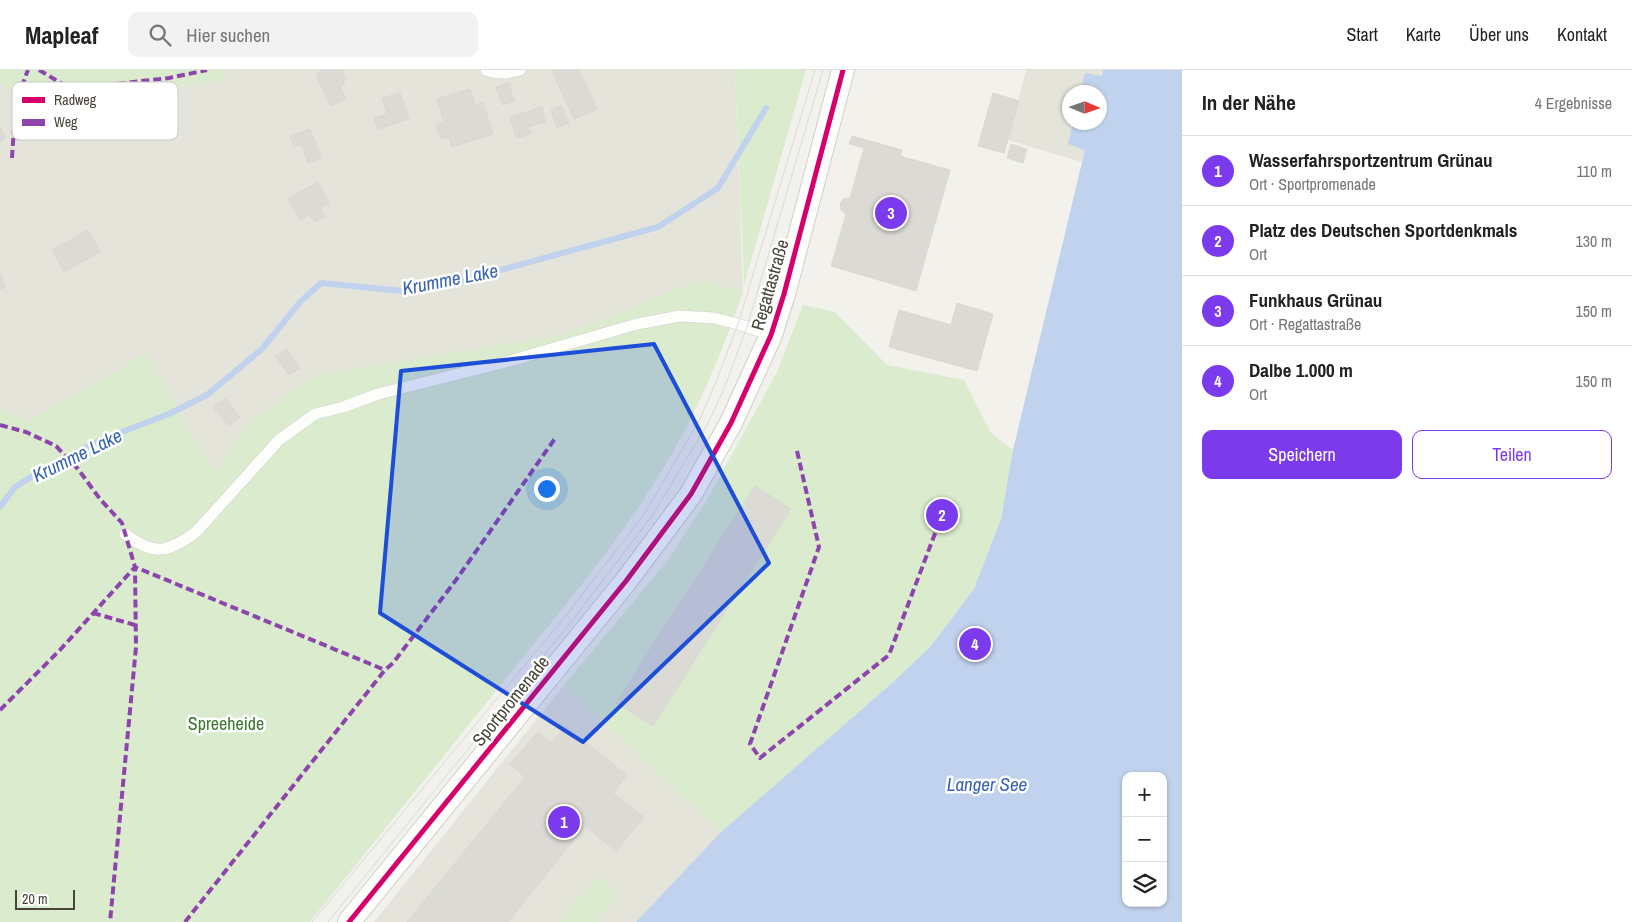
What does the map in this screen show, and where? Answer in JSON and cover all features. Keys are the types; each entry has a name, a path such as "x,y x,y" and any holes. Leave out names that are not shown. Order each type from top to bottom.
{"street":[{"name":"Regattastraße","path":"690,494 731,423 771,335 844,70"},
{"name":"Sportpromenade","path":"349,922 626,580 690,494"}],"lane":[{"path":"486,70 506,74 520,70"},
{"path":"125,534 136,543 149,549 163,550 182,542 196,532 279,440 315,414 344,408 378,394 506,362 637,324 680,316 714,318 771,335"}],"highlighted area":[{"path":"654,344 769,563 583,742 380,613 401,371"}],"shaded area":[{"path":"230,70 735,70 743,292 698,281 567,334 312,376 251,422 214,473 147,353 32,420 0,411 0,84 12,93 12,140 178,140 178,86 216,82"},
{"path":"1026,70 1103,70 1102,76 1085,73 1082,85 1062,85 1062,130 1071,130 1068,144 1086,150 1082,162 1008,140"},
{"path":"564,685 721,832 636,922 374,922"}],"green space":[{"path":"0,70 230,70 217,82 178,86 178,82 12,82 12,93 0,84"},
{"path":"735,70 806,70 744,285"},
{"name":"Spreeheide","path":"698,281 743,292 703,393 665,465 617,538 580,586 310,922 0,922 0,411 32,420 147,353 214,472 251,422 312,376 567,334"},
{"path":"803,305 835,312 887,365 964,380 991,433 1013,450 1001,519 974,589 931,646 892,683 721,832 564,685 668,560 709,496 777,372"},
{"path":"597,876 619,894 596,922 561,922 560,921"}],"water":[{"name":"Langer See","path":"1103,70 1182,70 1182,922 636,922 721,832 892,683 931,646 974,589 1001,519 1013,450 1085,150 1068,144 1071,130 1107,130 1107,85 1082,85 1085,73 1102,76"}],"building":[{"path":"323,70 342,70 346,79 343,80 345,84 340,86 346,99 330,106 316,74"},
{"path":"579,70 597,109 574,119 552,71"},
{"path":"509,83 514,101 502,105 496,87"},
{"path":"470,89 475,105 483,103 493,134 452,147 449,137 441,139 436,125 444,122 437,99"},
{"path":"400,93 409,119 378,129 374,118 387,114 382,98"},
{"path":"993,93 1019,101 1004,153 978,146"},
{"path":"561,106 569,123 557,128 551,110"},
{"path":"542,107 546,122 528,127 531,134 516,138 510,117"},
{"path":"0,128 6,138 0,142"},
{"path":"310,129 321,158 308,163 301,144 294,147 290,136"},
{"path":"852,136 902,150 900,156 950,170 916,291 831,266 846,214 841,210 840,204 843,199 850,198 864,148 849,144"},
{"path":"1011,144 1027,149 1023,163 1007,158"},
{"path":"318,182 329,203 320,208 325,217 315,222 310,214 300,220 288,199"},
{"path":"88,230 100,252 64,272 52,250"},
{"path":"0,274 6,287 0,289"},
{"path":"957,303 993,314 977,371 889,347 899,310 951,325"},
{"path":"287,349 300,368 289,375 275,356"},
{"path":"225,398 240,417 229,426 213,407"},
{"path":"755,486 791,509 653,726 616,703"},
{"path":"969,636 984,640 981,653 966,649"},
{"path":"565,726 627,775 613,793 644,817 616,851 585,826 508,922 407,922 525,777 510,764 538,732 552,743"}],"waterway":[{"name":"Krumme Lake","path":"0,507 15,487 42,470 99,441 171,413 207,395 262,349 300,302 321,283 403,291 456,282 658,227 718,188 766,108"}],"tram line":[{"path":"312,922 568,613 645,513 700,419 715,384 738,324 815,70"},
{"path":"328,922 575,617 654,513 708,423 724,389 747,327 823,70"}],"marked path":[{"path":"24,82 28,70"},
{"path":"39,70 59,82"},
{"path":"133,82 169,78 207,70"},
{"path":"12,158 14,140"},
{"path":"0,425 26,432 56,446 78,469 100,499 122,523 135,567 136,647 110,922"},
{"path":"185,922 385,670 393,663 456,580 556,437"},
{"path":"797,451 819,547 750,744 760,758 889,655 942,515"},
{"path":"0,710 60,650 135,567 385,670"},
{"path":"93,613 135,625"}],"cycle path":[{"path":"349,922 626,581 691,494 731,423 771,335 784,294 843,70"}],"place":[{"name":"Funkhaus Grünau","path":"891,213"},
{"name":"Platz des Deutschen Sportdenkmals","path":"942,515"},
{"name":"Dalbe 1.000 m","path":"975,644"},
{"name":"Wasserfahrsportzentrum Grünau","path":"564,822"}]}
